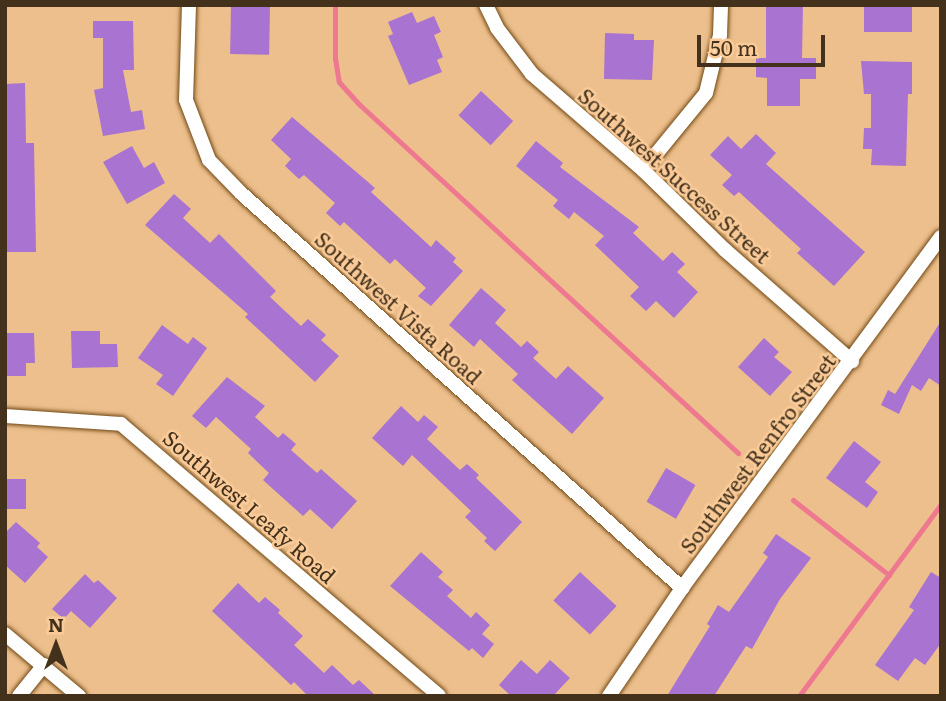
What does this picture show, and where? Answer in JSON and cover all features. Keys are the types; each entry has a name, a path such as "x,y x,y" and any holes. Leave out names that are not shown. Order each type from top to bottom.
{"street":[{"name":"Southwest Vista Road","path":"189,5 186,100 209,160 242,194 682,588"},
{"name":"Southwest Success Street","path":"486,5 497,28 532,74 643,170 725,250 852,361"},
{"path":"643,170 706,93 720,35 720,5"},
{"name":"Southwest Renfro Street","path":"609,696 682,588 941,237"},
{"name":"Southwest Leafy Road","path":"5,416 121,424 439,696"},
{"path":"5,634 79,696"},
{"path":"19,696 44,665"}],"building":[{"path":"231,5 270,6 269,55 230,54"},
{"path":"766,5 803,5 802,58 816,58 816,79 800,79 800,106 767,106 767,78 756,77 756,58 766,58"},
{"path":"864,5 912,5 912,32 864,32"},
{"path":"412,12 417,23 434,16 441,32 434,35 443,57 437,60 442,72 409,85 388,36 393,34 388,22"},
{"path":"93,21 133,21 134,70 123,70 131,112 142,110 145,129 103,136 94,90 103,88 103,38 93,38"},
{"path":"605,33 634,34 634,40 654,40 652,80 604,79"},
{"path":"861,61 912,62 912,94 908,94 906,166 871,165 872,149 863,149 864,128 871,128 871,94 864,94"},
{"path":"25,83 26,143 34,143 36,252 5,252 5,84"},
{"path":"481,91 513,121 491,145 458,115"},
{"path":"292,117 375,188 371,192 431,247 436,240 456,258 453,262 463,271 431,306 418,296 426,288 395,259 390,264 344,222 340,226 326,213 335,203 304,175 299,179 285,166 291,159 271,140"},
{"path":"756,134 776,153 766,164 865,252 834,286 797,253 801,249 739,192 734,196 722,185 732,175 710,155 728,136 741,149"},
{"path":"536,141 563,163 560,167 639,227 633,233 663,261 672,252 685,264 677,272 698,292 674,318 656,301 646,311 630,296 639,287 595,245 604,236 574,212 569,219 553,206 558,200 516,166"},
{"path":"132,146 144,168 154,162 165,183 127,204 103,162"},
{"path":"174,194 191,209 183,218 210,243 219,234 276,291 270,297 301,326 308,319 326,335 321,340 339,356 315,382 245,317 248,314 145,225"},
{"path":"481,288 506,310 495,323 521,347 527,341 539,352 533,358 556,379 568,366 604,398 572,434 512,380 518,374 480,339 474,347 449,325"},
{"path":"941,321 941,386 929,378 921,391 912,385 899,414 881,405 888,390 895,394"},
{"path":"162,325 188,344 193,337 207,348 173,396 156,384 163,375 138,358"},
{"path":"71,331 100,331 100,344 117,344 118,367 72,368"},
{"path":"5,333 34,333 35,363 26,363 26,376 5,376"},
{"path":"764,338 779,352 774,357 792,372 770,396 738,367"},
{"path":"227,377 265,406 255,417 278,438 283,433 296,444 291,450 317,473 321,469 357,501 332,529 310,509 303,516 263,480 269,473 248,453 251,449 216,417 206,428 192,416"},
{"path":"401,406 418,422 424,415 438,427 427,439 460,470 467,464 479,475 476,478 522,522 495,551 484,541 487,538 465,517 471,511 412,455 403,466 372,438"},
{"path":"854,441 881,462 865,482 878,492 867,508 826,478"},
{"path":"666,468 695,485 676,519 646,502"},
{"path":"5,479 26,479 26,509 5,509"},
{"path":"16,522 40,543 37,547 48,557 25,583 5,565 5,533"},
{"path":"776,534 811,558 780,599 752,649 746,646 714,696 667,696 710,626 707,624 718,605 729,612 768,557 763,553"},
{"path":"421,552 443,572 438,577 453,590 447,596 471,618 476,612 490,625 482,634 494,644 483,658 472,648 469,651 390,586"},
{"path":"580,572 617,606 590,635 553,601"},
{"path":"931,572 941,578 941,643 925,665 915,658 898,681 875,665 914,610 909,607"},
{"path":"85,574 94,583 98,580 117,598 90,628 71,611 64,619 52,609"},
{"path":"238,583 259,603 265,597 280,610 278,613 303,636 294,645 324,673 332,665 353,685 359,680 376,696 308,696 294,682 291,685 212,611"},
{"path":"521,660 537,674 550,660 570,678 553,696 511,696 499,685"}],"waterway":[{"path":"335,5 335,58 339,82 360,105 738,453"},
{"path":"793,500 889,575"},
{"path":"799,696 941,504"}]}
